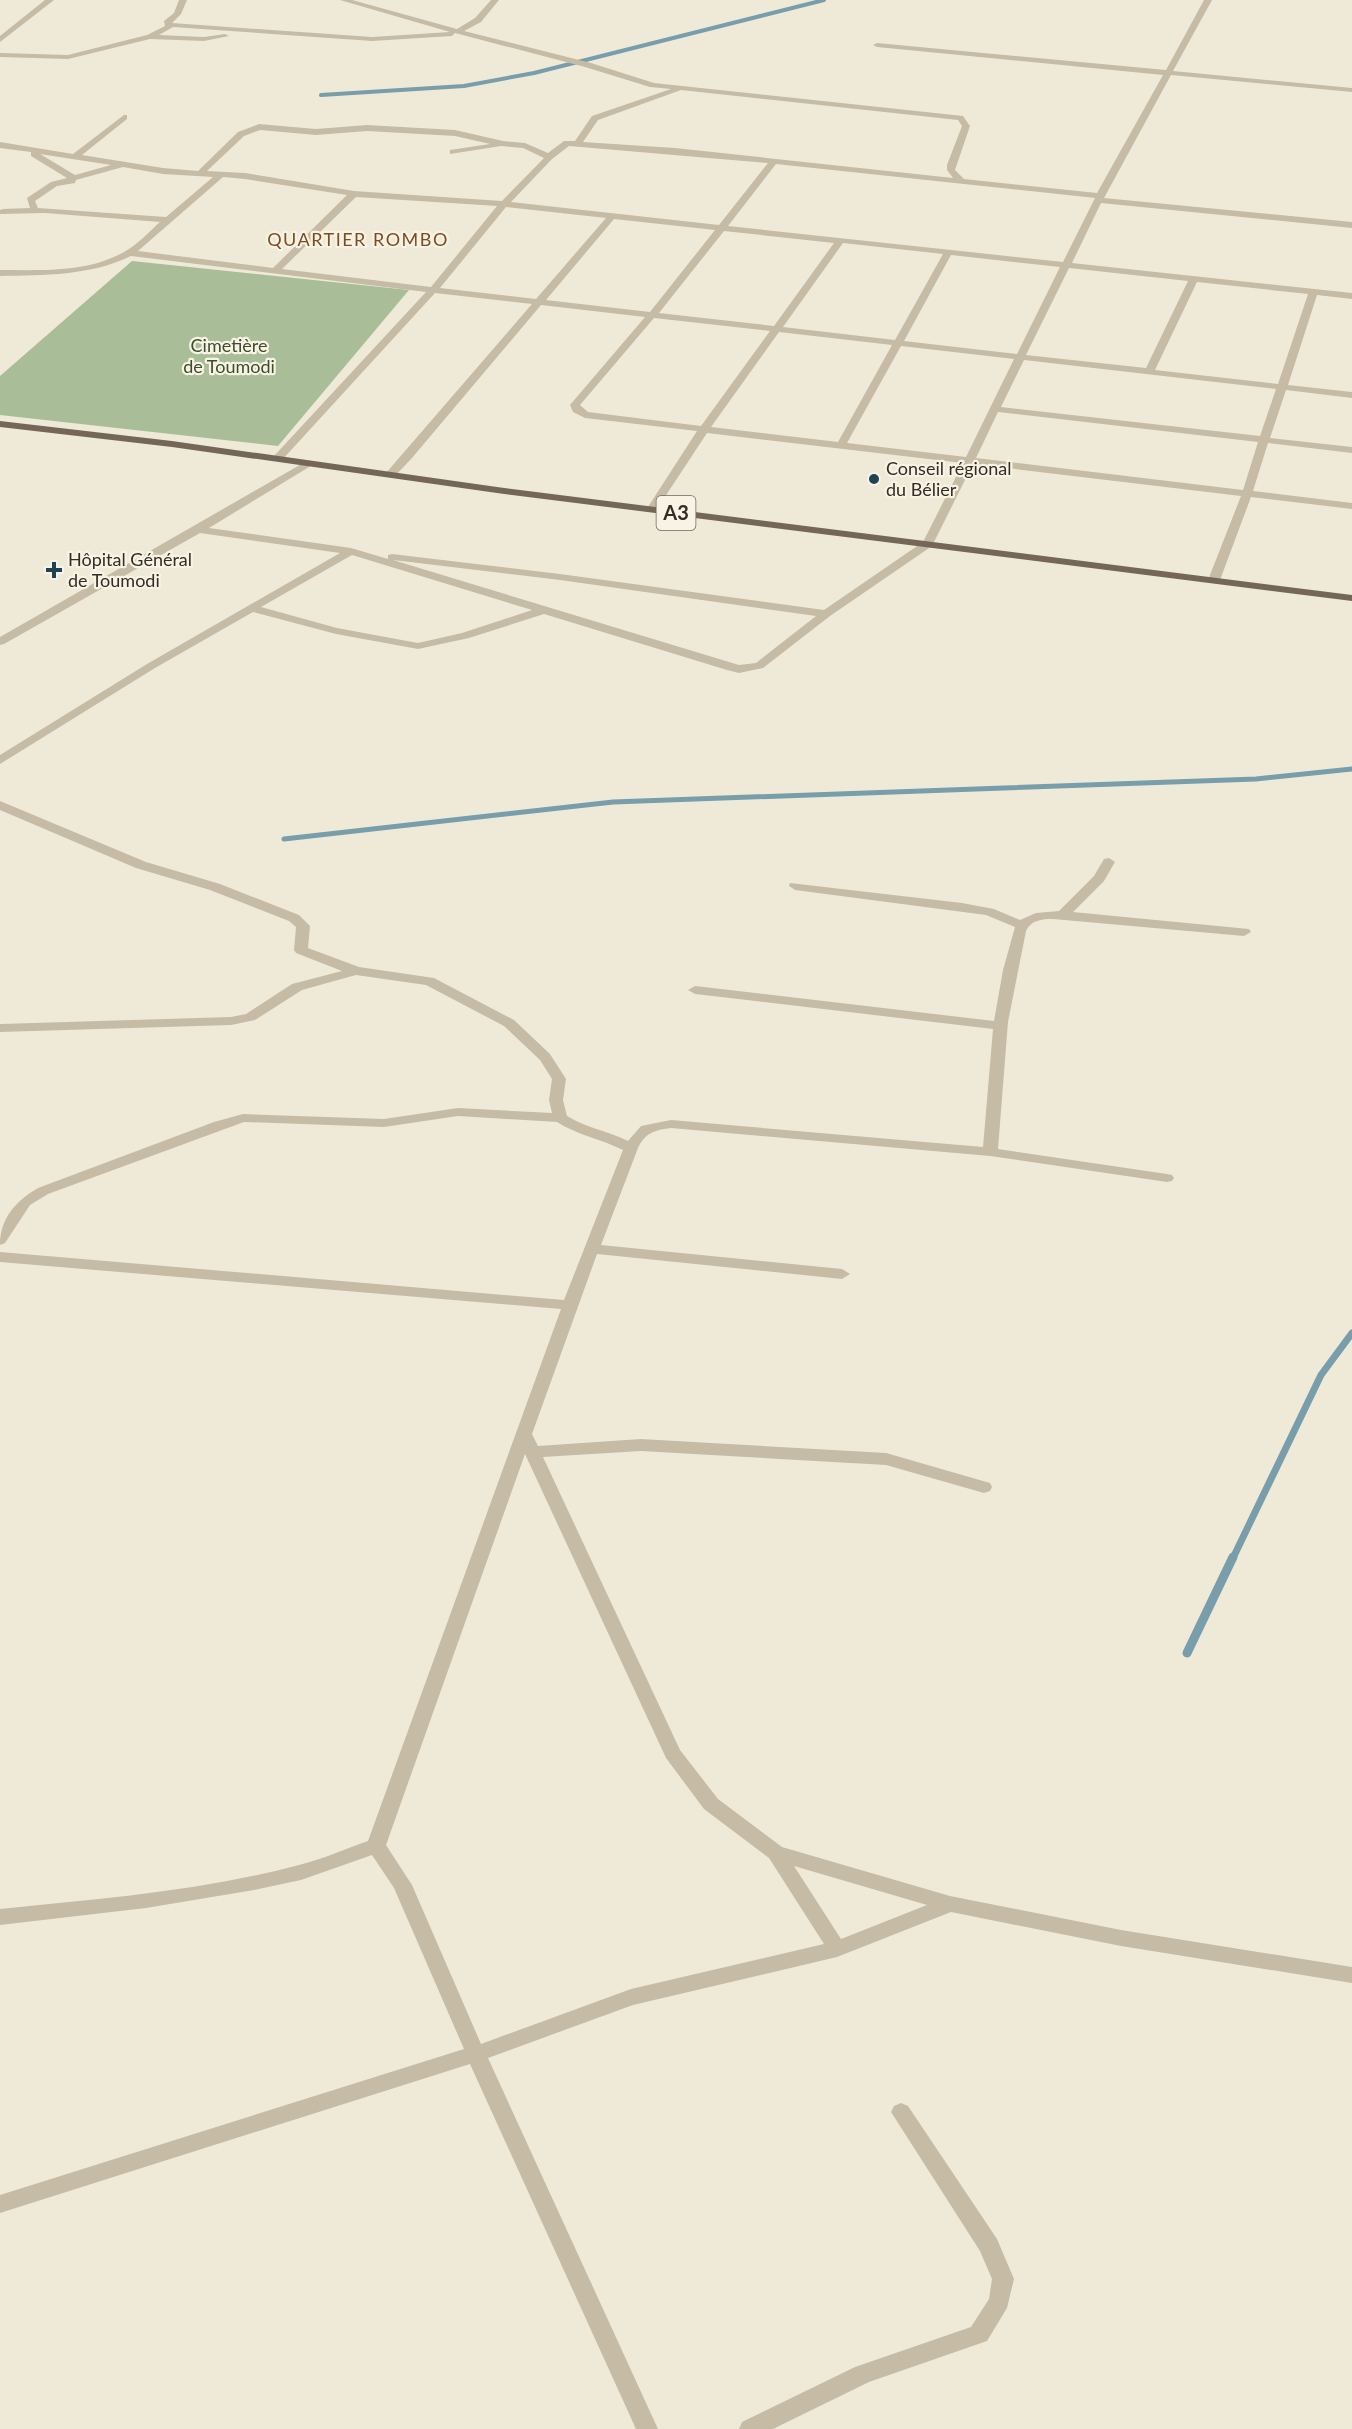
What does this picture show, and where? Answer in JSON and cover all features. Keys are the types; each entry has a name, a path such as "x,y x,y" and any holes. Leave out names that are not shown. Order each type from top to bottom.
{"main road":[{"name":"A3","path":"0,424 278,458 651,510 1352,598"}],"street":[{"path":"0,40 50,0"},
{"path":"169,26 168,21 177,14 183,0"},
{"path":"344,0 653,85 960,117 966,126 951,170 962,182"},
{"path":"150,37 169,26 384,39 461,31 478,20 495,0"},
{"path":"198,530 351,551 739,669 759,666 826,614 928,544 1099,198 1208,0"},
{"path":"0,55 73,56 150,37 204,39 264,33"},
{"path":"877,45 1352,90"},
{"path":"578,143 595,117 682,88"},
{"path":"76,156 124,117"},
{"path":"199,174 241,134 259,127 316,132 367,128 465,134 503,144 525,146 549,157"},
{"path":"278,458 433,290 504,204 549,157 567,143 962,182 1352,225"},
{"path":"453,152 503,144"},
{"path":"0,145 199,174 256,178 354,194 504,204 1352,296"},
{"path":"24,148 71,176 72,181"},
{"path":"773,163 652,315 575,405 578,410 585,415 1352,506"},
{"path":"36,210 30,202 31,198 54,184 72,181 124,164"},
{"path":"0,273 69,270 114,262 130,253 220,175"},
{"path":"276,270 354,194"},
{"path":"3,212 36,210 167,220"},
{"path":"390,475 612,216"},
{"path":"651,510 704,429 840,242"},
{"path":"130,253 538,303 1352,395"},
{"path":"841,445 948,253"},
{"path":"1149,372 1193,280"},
{"path":"1214,580 1246,493 1313,292"},
{"path":"996,409 1352,450"},
{"path":"0,642 309,464"},
{"path":"0,760 151,666 351,551"},
{"path":"384,561 391,557 404,557 826,614"},
{"path":"251,608 359,636 418,646 465,636 545,610"},
{"path":"0,805 141,865 215,887 294,918 303,926 301,950 356,971 429,981 509,1023 545,1057 559,1079 556,1100 560,1118"},
{"path":"1063,915 1100,878 1108,862"},
{"path":"795,886 892,896 962,907 989,912 1022,925"},
{"path":"990,1152 1000,1026 1012,960 1022,925 1029,920 1049,915 1063,915 1244,932"},
{"path":"0,1028 231,1021 250,1017 297,987 356,971"},
{"path":"695,990 1000,1026"},
{"path":"0,1240 25,1202 43,1191 243,1118 384,1123 459,1112 560,1118 574,1128 609,1137 631,1148"},
{"path":"0,1917 134,1901 291,1875 338,1861 376,1846 570,1305 636,1136 643,1130 654,1125 671,1124 990,1152 1167,1178"},
{"path":"591,1249 842,1274"},
{"path":"0,1257 570,1305"},
{"path":"524,1434 672,1753 711,1804 776,1853 837,1949"},
{"path":"532,1452 641,1445 886,1459 984,1487"},
{"path":"376,1846 402,1885 476,2054 647,2429"},
{"path":"776,1853 950,1904 1121,1938 1352,1975"},
{"path":"0,2204 476,2054 631,1997 837,1949 950,1904"},
{"path":"750,2429 863,2374 979,2334 999,2301 1003,2279 989,2246 901,2112"}],"green space":[{"name":"Cimetière de Toumodi","path":"132,261 409,290 278,446 0,415 0,376"}],"waterway":[{"path":"321,95 464,86 534,73 824,0"},
{"path":"284,839 613,802 1256,779 1352,769"},
{"path":"1233,1558 1321,1375 1352,1333"},
{"path":"1187,1653 1233,1557"}],"place":[{"name":"Conseil régional du Bélier","path":"874,479"},
{"name":"Hôpital Général de Toumodi","path":"54,570"}],"district":[{"name":"QUARTIER ROMBO","path":"358,240"}]}
